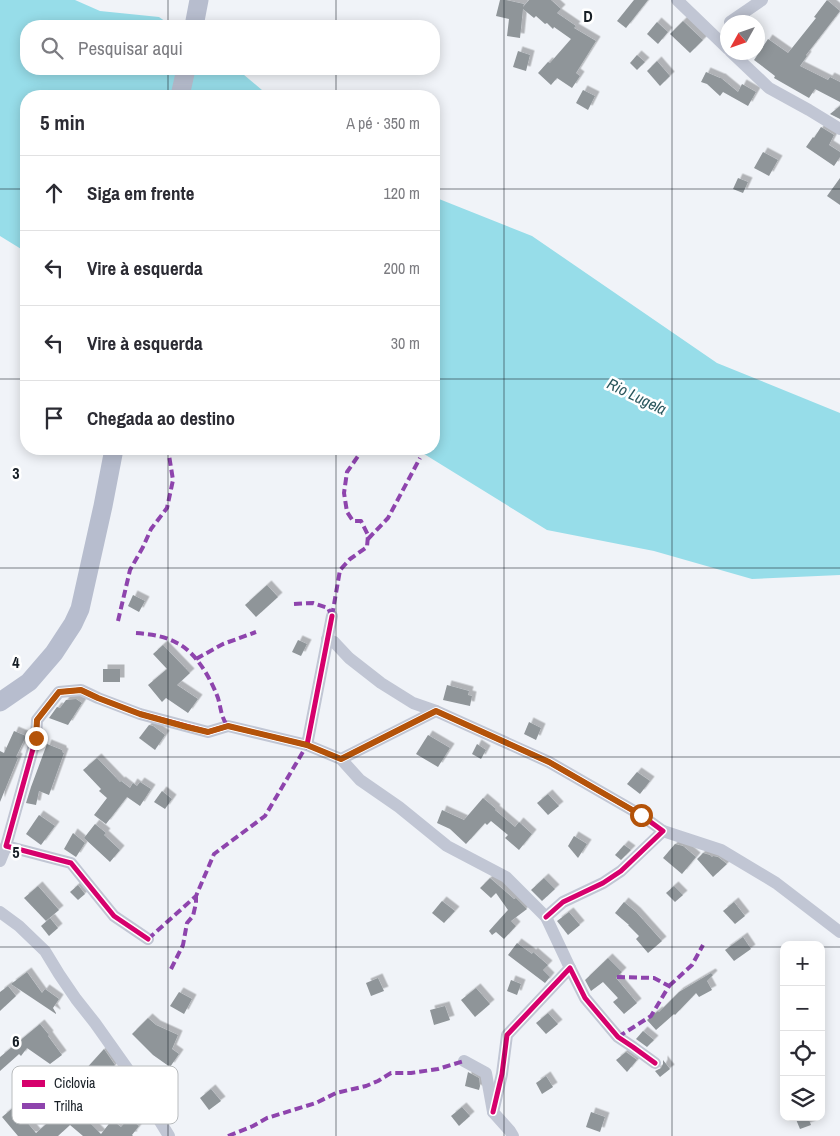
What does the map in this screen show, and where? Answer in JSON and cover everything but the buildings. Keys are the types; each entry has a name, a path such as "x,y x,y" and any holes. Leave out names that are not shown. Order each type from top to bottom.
{"main road":[{"path":"195,20 199,0"},
{"path":"181,90 185,75"},
{"path":"0,702 28,682 54,653 74,624 80,609 113,455"}],"street":[{"path":"677,0 720,42"},
{"path":"740,15 762,0"},
{"path":"712,35 720,29"},
{"path":"739,60 769,88 840,129"},
{"path":"307,745 332,616"},
{"path":"327,639 334,642 349,658 381,683 413,703 436,711 549,762 641,815 663,831 721,850 776,883 840,932"},
{"path":"0,862 36,738 37,720 59,692 81,690 140,714 208,732 228,726 307,745 341,759 360,780 399,807 448,846 506,877 546,917 585,998 618,1038 655,1063"},
{"path":"341,759 436,711"},
{"path":"546,917 563,902 603,883 621,871 663,831"},
{"path":"6,846 72,863 114,916 148,939"},
{"path":"0,912 19,926 45,951 76,999 126,1066"},
{"path":"493,1112 502,1074 507,1035 570,968"},
{"path":"464,1061 486,1073 493,1112 513,1136"},
{"path":"162,1124 169,1136"}],"water":[{"path":"0,0 75,0 100,11 159,17 163,20 20,20 20,75 244,75 262,90 20,90 20,248 0,236"},
{"name":"Rio Lugela","path":"440,199 532,236 717,363 840,413 840,575 752,579 654,551 547,530 426,455 440,455"}],"marked path":[{"path":"118,621 130,570 151,529 167,508 173,480 169,455"},
{"path":"332,616 340,570 350,559 367,547 368,535 361,521 353,521 347,512 344,493 347,472 359,455"},
{"path":"368,539 388,518 420,458"},
{"path":"294,604 313,603 328,608 332,616"},
{"path":"196,659 223,644 256,632"},
{"path":"136,633 168,639 184,647 196,659 211,683 228,726"},
{"path":"148,939 196,896 214,854 265,816 307,745"},
{"path":"171,969 183,945 187,923 193,916 196,896"},
{"path":"669,986 692,965 703,945"},
{"path":"617,977 654,978 669,986 651,1016 618,1037"},
{"path":"228,1136 267,1118 316,1103 336,1093 366,1086 391,1073 411,1073 438,1069 464,1061"}],"cycle path":[{"path":"148,939 114,916 71,863 6,846 36,738 37,720 59,692 81,690 140,714 208,732 228,726 307,745 332,616"},
{"path":"307,745 341,759 436,711 549,762 641,815 663,831 621,871 603,883 563,902 546,917"},
{"path":"493,1112 502,1074 507,1035 570,968 585,998 618,1037 655,1063"}],"route":[{"path":"36,738 37,720 59,692 81,690 140,714 187,727 208,732 228,726 307,745 341,759 436,711 549,762 641,815"}]}
